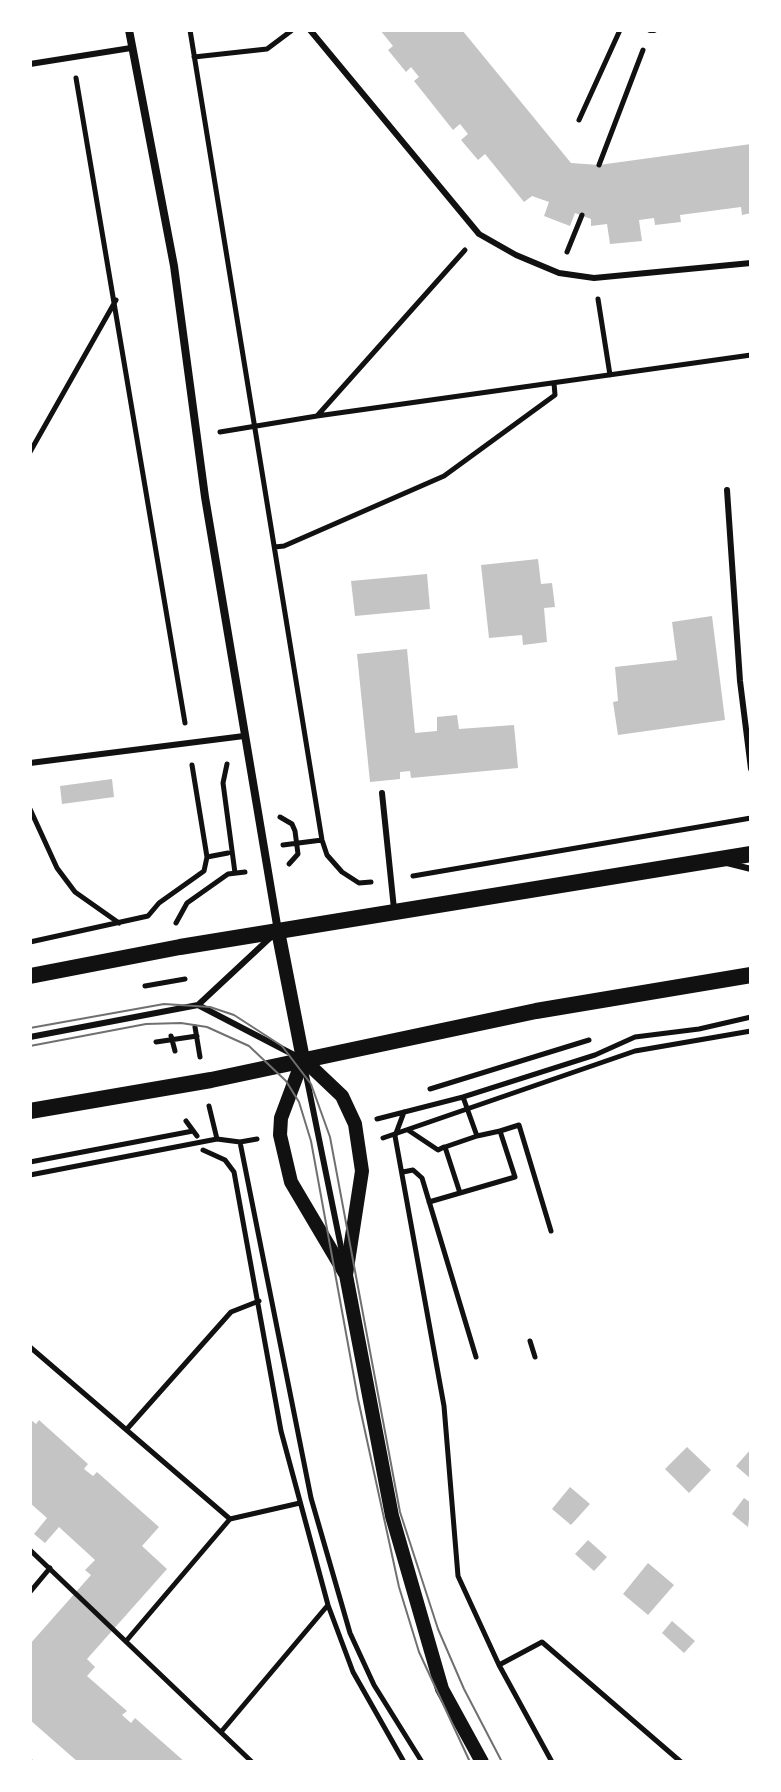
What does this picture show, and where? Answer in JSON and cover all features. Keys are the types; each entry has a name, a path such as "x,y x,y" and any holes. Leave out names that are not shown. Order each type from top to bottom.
{"main road":[{"path":"30,976 278,931 751,854"},
{"path":"30,1111 197,1083 536,1011 751,975"}],"street":[{"path":"129,30 174,266 244,736 303,1059 281,1118 280,1135 291,1182 346,1275"},
{"path":"303,1059 342,1096 355,1124 362,1171 346,1275 395,1530 442,1689 482,1762"}],"lane":[{"path":"310,30 479,234 559,273 594,278 751,263"},
{"path":"30,64 131,48"},
{"path":"727,490 740,681 751,769"},
{"path":"30,763 244,736"},
{"path":"382,793 395,913"},
{"path":"714,860 751,869"},
{"path":"30,1037 198,1005 278,931"},
{"path":"198,1005 303,1059 346,1275"}],"path":[{"path":"190,30 253,427 327,855 342,872 359,883 751,818"},
{"path":"194,57 267,49 292,30"},
{"path":"579,120 620,30"},
{"path":"599,165 651,30"},
{"path":"30,942 148,916 159,903 204,871 207,857 116,300 72,57"},
{"path":"559,273 582,215"},
{"path":"317,416 479,234"},
{"path":"594,278 610,375"},
{"path":"30,452 116,300"},
{"path":"197,436 317,416 751,355"},
{"path":"275,547 284,546 444,476 555,395 554,383"},
{"path":"30,809 57,868 75,892 119,923"},
{"path":"279,846 322,840"},
{"path":"207,857 228,853"},
{"path":"176,929 178,916 187,903 228,874 286,866 298,854"},
{"path":"145,986 185,979"},
{"path":"388,1117 595,1055 635,1037 751,1017"},
{"path":"195,1028 199,1044"},
{"path":"169,1029 175,1051"},
{"path":"383,1138 635,1051 751,1031"},
{"path":"156,1042 197,1036"},
{"path":"430,1089 589,1040"},
{"path":"463,1097 477,1136"},
{"path":"404,1112 395,1136 444,1406 456,1568 499,1665 552,1762"},
{"path":"211,1119 217,1139"},
{"path":"30,1162 195,1133 186,1121"},
{"path":"408,1130 438,1150 519,1125 551,1231"},
{"path":"429,1202 515,1177 500,1131"},
{"path":"30,1175 217,1139 240,1142 255,1139"},
{"path":"240,1142 311,1498 350,1633 374,1685 422,1762"},
{"path":"445,1147 460,1193"},
{"path":"203,1150 225,1160 234,1172 281,1431 328,1605 353,1672 404,1762"},
{"path":"225,1160 233,1158"},
{"path":"403,1172 413,1170 422,1178 476,1357"},
{"path":"127,1429 231,1312 259,1301"},
{"path":"530,1341 535,1357"},
{"path":"30,1347 230,1519"},
{"path":"127,1640 230,1519 300,1503"},
{"path":"30,1550 252,1762"},
{"path":"30,1592 50,1568"},
{"path":"221,1732 328,1605"},
{"path":"499,1665 542,1642 681,1762"}],"building":[{"path":"380,30 462,30 571,163 599,165 751,144 751,213 742,215 741,207 680,215 681,222 655,225 654,218 639,220 642,241 610,244 607,224 591,226 591,219 575,213 570,226 544,216 549,202 532,196 524,202 485,154 478,160 461,140 468,134 460,124 453,130 414,81 419,77 411,67 406,72 388,50 393,46"},
{"path":"538,559 541,584 552,583 555,607 544,608 547,642 523,645 522,635 489,638 481,565"},
{"path":"427,574 430,609 355,616 351,581"},
{"path":"712,616 725,720 618,735 613,702 618,701 615,667 677,660 672,622"},
{"path":"407,649 415,733 437,731 437,717 457,715 459,729 514,725 518,768 411,778 410,771 400,772 400,779 370,782 357,654"},
{"path":"112,779 114,797 62,804 60,786"},
{"path":"30,1419 36,1424 39,1420 88,1464 84,1469 93,1476 97,1472 159,1527 142,1546 167,1569 87,1659 95,1667 87,1676 127,1711 122,1715 131,1723 135,1718 185,1762 78,1762 30,1720 30,1644 91,1575 85,1570 95,1560 59,1527 45,1543 34,1534 47,1518 30,1503"},
{"path":"687,1447 711,1470 689,1493 665,1469"},
{"path":"751,1449 751,1479 736,1466"},
{"path":"570,1487 590,1504 571,1525 552,1509"},
{"path":"744,1498 751,1503 748,1527 732,1514"},
{"path":"588,1540 607,1557 594,1571 575,1554"},
{"path":"648,1563 674,1585 648,1615 623,1594"},
{"path":"672,1621 695,1641 684,1653 662,1633"}],"tram line":[{"path":"30,1028 164,1004 210,1007 234,1015 282,1046 311,1084 330,1137 400,1512 438,1629 464,1689 502,1762"},
{"path":"30,1046 146,1024 181,1023 207,1027 249,1046 286,1081 299,1102 311,1141 358,1399 399,1587 419,1652 470,1762"}]}
